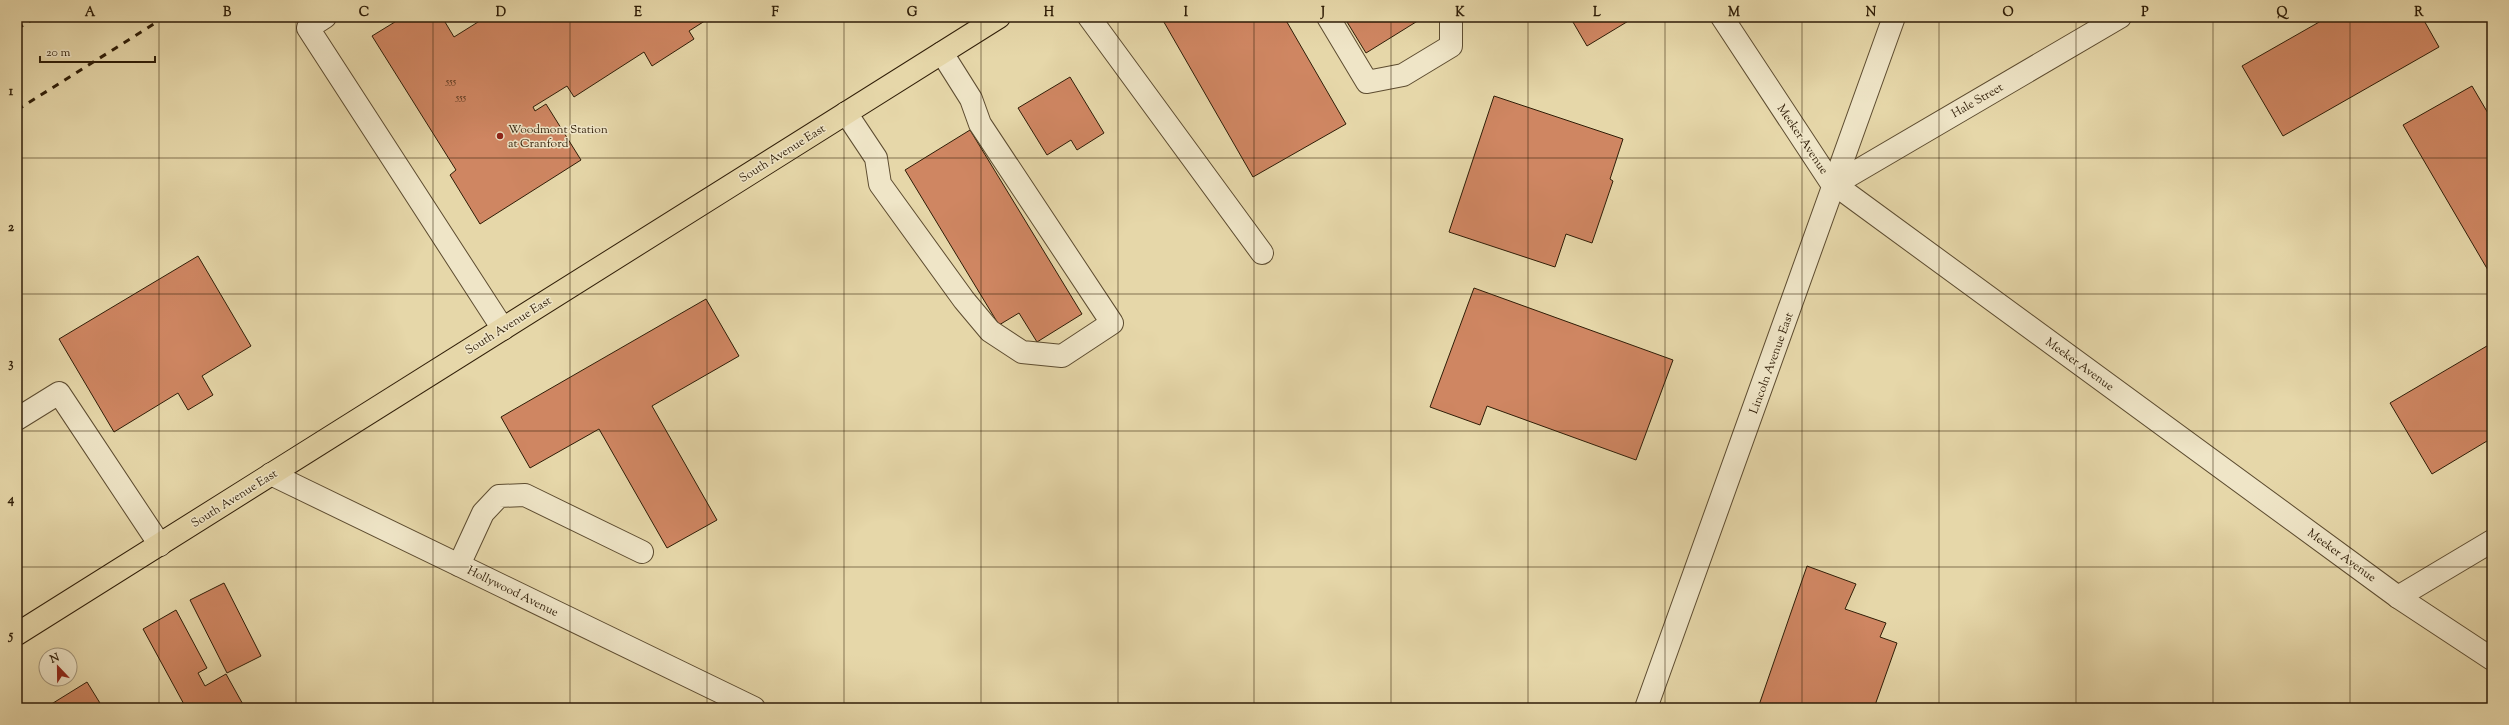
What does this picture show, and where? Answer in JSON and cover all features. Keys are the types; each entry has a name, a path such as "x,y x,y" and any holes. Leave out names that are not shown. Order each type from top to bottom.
{"main road":[{"name":"South Avenue East","path":"17,634 999,17"}],"street":[{"path":"325,17 308,28 502,329"},
{"path":"1089,17 1262,253"},
{"path":"1328,17 1367,82 1403,76 1452,46 1451,17"},
{"name":"Meeker Avenue","path":"1722,17 1830,181 2398,597 2492,659"},
{"name":"Lincoln Avenue East","path":"1646,708 1894,17"},
{"name":"Hale Street","path":"1835,184 2120,17"},
{"path":"846,113 876,158 880,184 964,300 990,331 1022,352 1062,356 1112,323 980,124 971,99 942,53"},
{"path":"17,419 59,393 160,545"},
{"name":"Hollywood Avenue","path":"271,474 754,708"},
{"path":"459,565 483,513 499,496 525,495 642,552"},
{"path":"2398,597 2492,541"}],"building":[{"name":"Woodmont Station at Cranford","path":"403,17 442,17 454,37 486,17 711,17 689,31 694,39 652,66 644,52 574,97 567,86 533,107 535,111 546,104 581,160 480,224 450,175 456,170 372,36"},
{"path":"1161,17 1284,17 1346,124 1253,177"},
{"path":"1344,17 1424,17 1366,53"},
{"path":"1570,17 1628,17 1630,20 1587,46"},
{"path":"2328,17 2422,17 2439,47 2283,136 2242,66"},
{"path":"1070,77 1104,133 1077,150 1071,140 1047,155 1018,108"},
{"path":"2472,86 2492,120 2492,277 2403,125"},
{"path":"1494,96 1623,139 1610,179 1613,181 1592,243 1566,234 1555,267 1449,232"},
{"path":"970,130 1082,314 1037,342 1019,313 999,325 905,170"},
{"path":"198,256 251,346 202,376 213,395 188,410 178,393 114,432 59,339"},
{"path":"1474,288 1673,360 1636,460 1487,406 1480,425 1430,407"},
{"path":"706,299 739,356 652,406 717,520 667,548 599,429 530,468 501,417"},
{"path":"2492,343 2492,438 2432,474 2390,403"},
{"path":"1807,566 1856,584 1845,609 1886,623 1880,637 1897,643 1874,708 1758,708"},
{"path":"224,583 261,656 227,673 190,600"},
{"path":"176,610 207,668 198,673 205,686 226,674 245,708 186,708 143,629"},
{"path":"87,682 103,708 45,708"}],"railway":[{"path":"17,29 36,17"},
{"path":"17,110 165,17"}],"place":[{"name":"Woodmont Station at Cranford","path":"500,136"}]}
